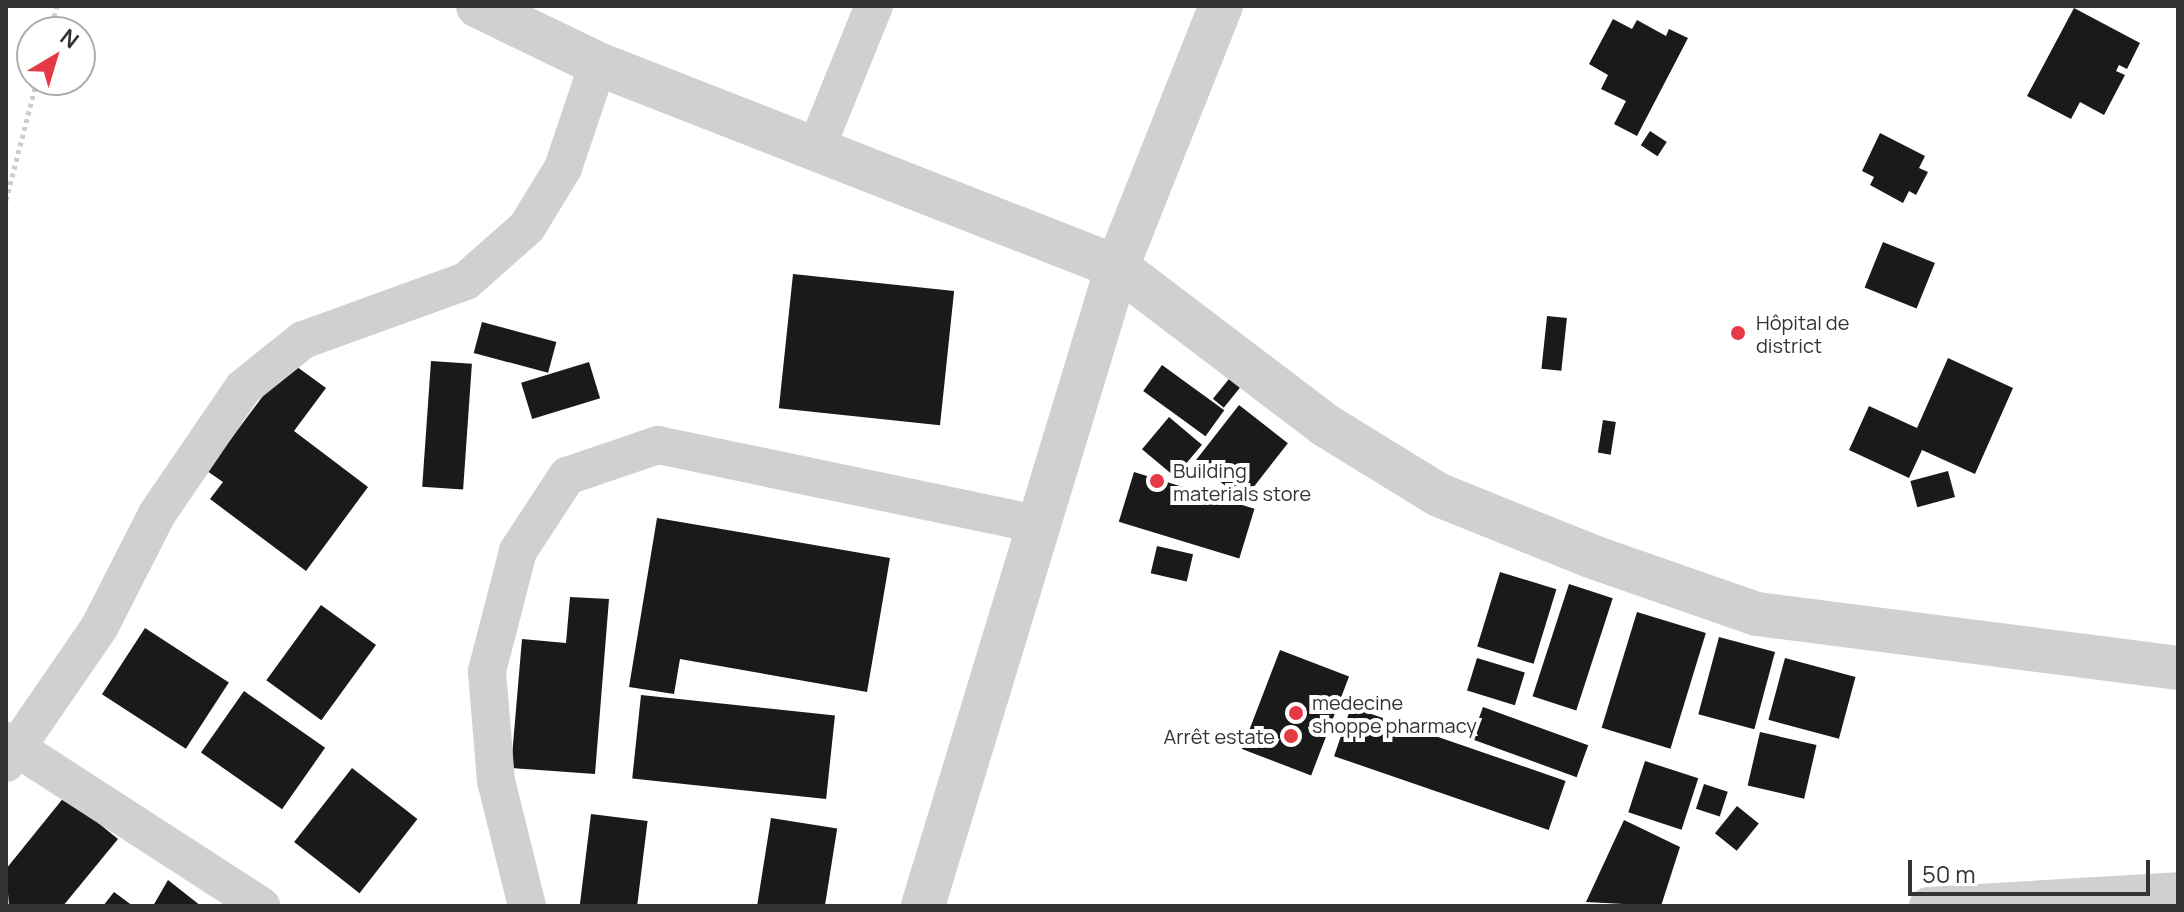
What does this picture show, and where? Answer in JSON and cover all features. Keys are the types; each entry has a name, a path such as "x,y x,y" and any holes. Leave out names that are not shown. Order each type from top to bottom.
{"street":[{"path":"478,6 598,64 1117,267 1325,425 1414,480 1439,495 1596,558 1757,614 2178,668"},
{"path":"815,151 874,6"},
{"path":"923,906 1117,267 1221,6"},
{"path":"261,906 10,751 100,626 157,514 243,388 303,340 466,281 527,227 563,168 598,64"},
{"path":"527,906 496,781 487,671 518,551 567,476 658,445 1040,525"},
{"path":"1928,906 2178,891"}],"path":[{"path":"6,200 33,96"}],"building":[{"path":"2074,8 2140,43 2127,69 2119,65 2116,71 2125,75 2104,115 2080,102 2071,119 2027,96"},
{"path":"1613,19 1632,29 1637,20 1666,36 1669,29 1688,38 1637,136 1614,124 1626,101 1601,89 1608,75 1589,64"},
{"path":"1650,131 1667,142 1658,156 1641,145"},
{"path":"1880,133 1925,156 1919,168 1928,172 1916,195 1909,191 1903,203 1870,185 1874,177 1862,171"},
{"path":"1883,242 1935,263 1917,308 1865,287"},
{"path":"793,274 954,291 940,425 779,408"},
{"path":"1547,316 1567,318 1561,371 1541,369"},
{"path":"482,322 556,342 548,373 474,353"},
{"path":"1948,358 2013,388 1975,474 1922,450 1909,478 1849,450 1869,406 1917,428"},
{"path":"289,361 326,388 294,431 368,487 306,571 210,499 223,482 207,471"},
{"path":"431,361 472,364 463,490 422,487"},
{"path":"589,362 600,398 532,419 521,383"},
{"path":"1162,365 1224,410 1205,436 1143,391"},
{"path":"1233,374 1244,383 1224,408 1213,399"},
{"path":"1239,405 1288,443 1244,500 1195,462"},
{"path":"1169,417 1202,445 1175,477 1142,449"},
{"path":"1603,420 1616,422 1611,455 1598,453"},
{"path":"1948,471 1955,497 1917,507 1910,481"},
{"path":"1134,472 1254,509 1239,559 1119,522"},
{"path":"657,518 890,558 867,692 680,659 674,694 629,687"},
{"path":"1157,546 1193,554 1187,582 1151,573"},
{"path":"1500,572 1556,589 1534,664 1477,647"},
{"path":"1569,584 1613,598 1576,710 1533,696"},
{"path":"570,597 609,599 595,774 511,768 522,639 566,643"},
{"path":"321,605 376,645 321,720 266,680"},
{"path":"1637,612 1706,633 1670,749 1602,728"},
{"path":"145,628 229,682 186,749 102,694"},
{"path":"1719,637 1775,652 1754,729 1698,714"},
{"name":"medecine shoppe pharmacy","path":"1280,650 1349,677 1311,775 1242,749"},
{"path":"1477,658 1525,673 1515,705 1467,691"},
{"path":"1785,658 1856,677 1839,739 1768,720"},
{"path":"244,691 325,748 282,809 201,752"},
{"path":"641,695 835,715 826,799 632,779"},
{"path":"1351,707 1566,781 1549,830 1334,756"},
{"path":"1483,707 1588,745 1577,777 1471,739"},
{"path":"1760,732 1817,745 1804,799 1748,786"},
{"path":"1645,761 1698,778 1682,830 1628,812"},
{"path":"352,768 417,819 360,893 294,842"},
{"path":"1704,784 1728,792 1720,816 1696,809"},
{"path":"65,796 118,839 63,906 9,906 6,869"},
{"path":"1737,806 1759,824 1737,851 1715,833"},
{"path":"591,814 648,821 637,906 580,906"},
{"path":"771,818 837,828 825,906 757,906"},
{"path":"1624,820 1680,847 1661,906 1586,902"},
{"path":"168,880 201,906 153,906"},
{"path":"114,892 133,906 103,906"}],"place":[{"name":"Hôpital de district","path":"1738,333"},
{"name":"Building materials store","path":"1157,481"},
{"name":"medecine shoppe pharmacy","path":"1296,713"},
{"name":"Arrêt estate","path":"1291,736"}]}
